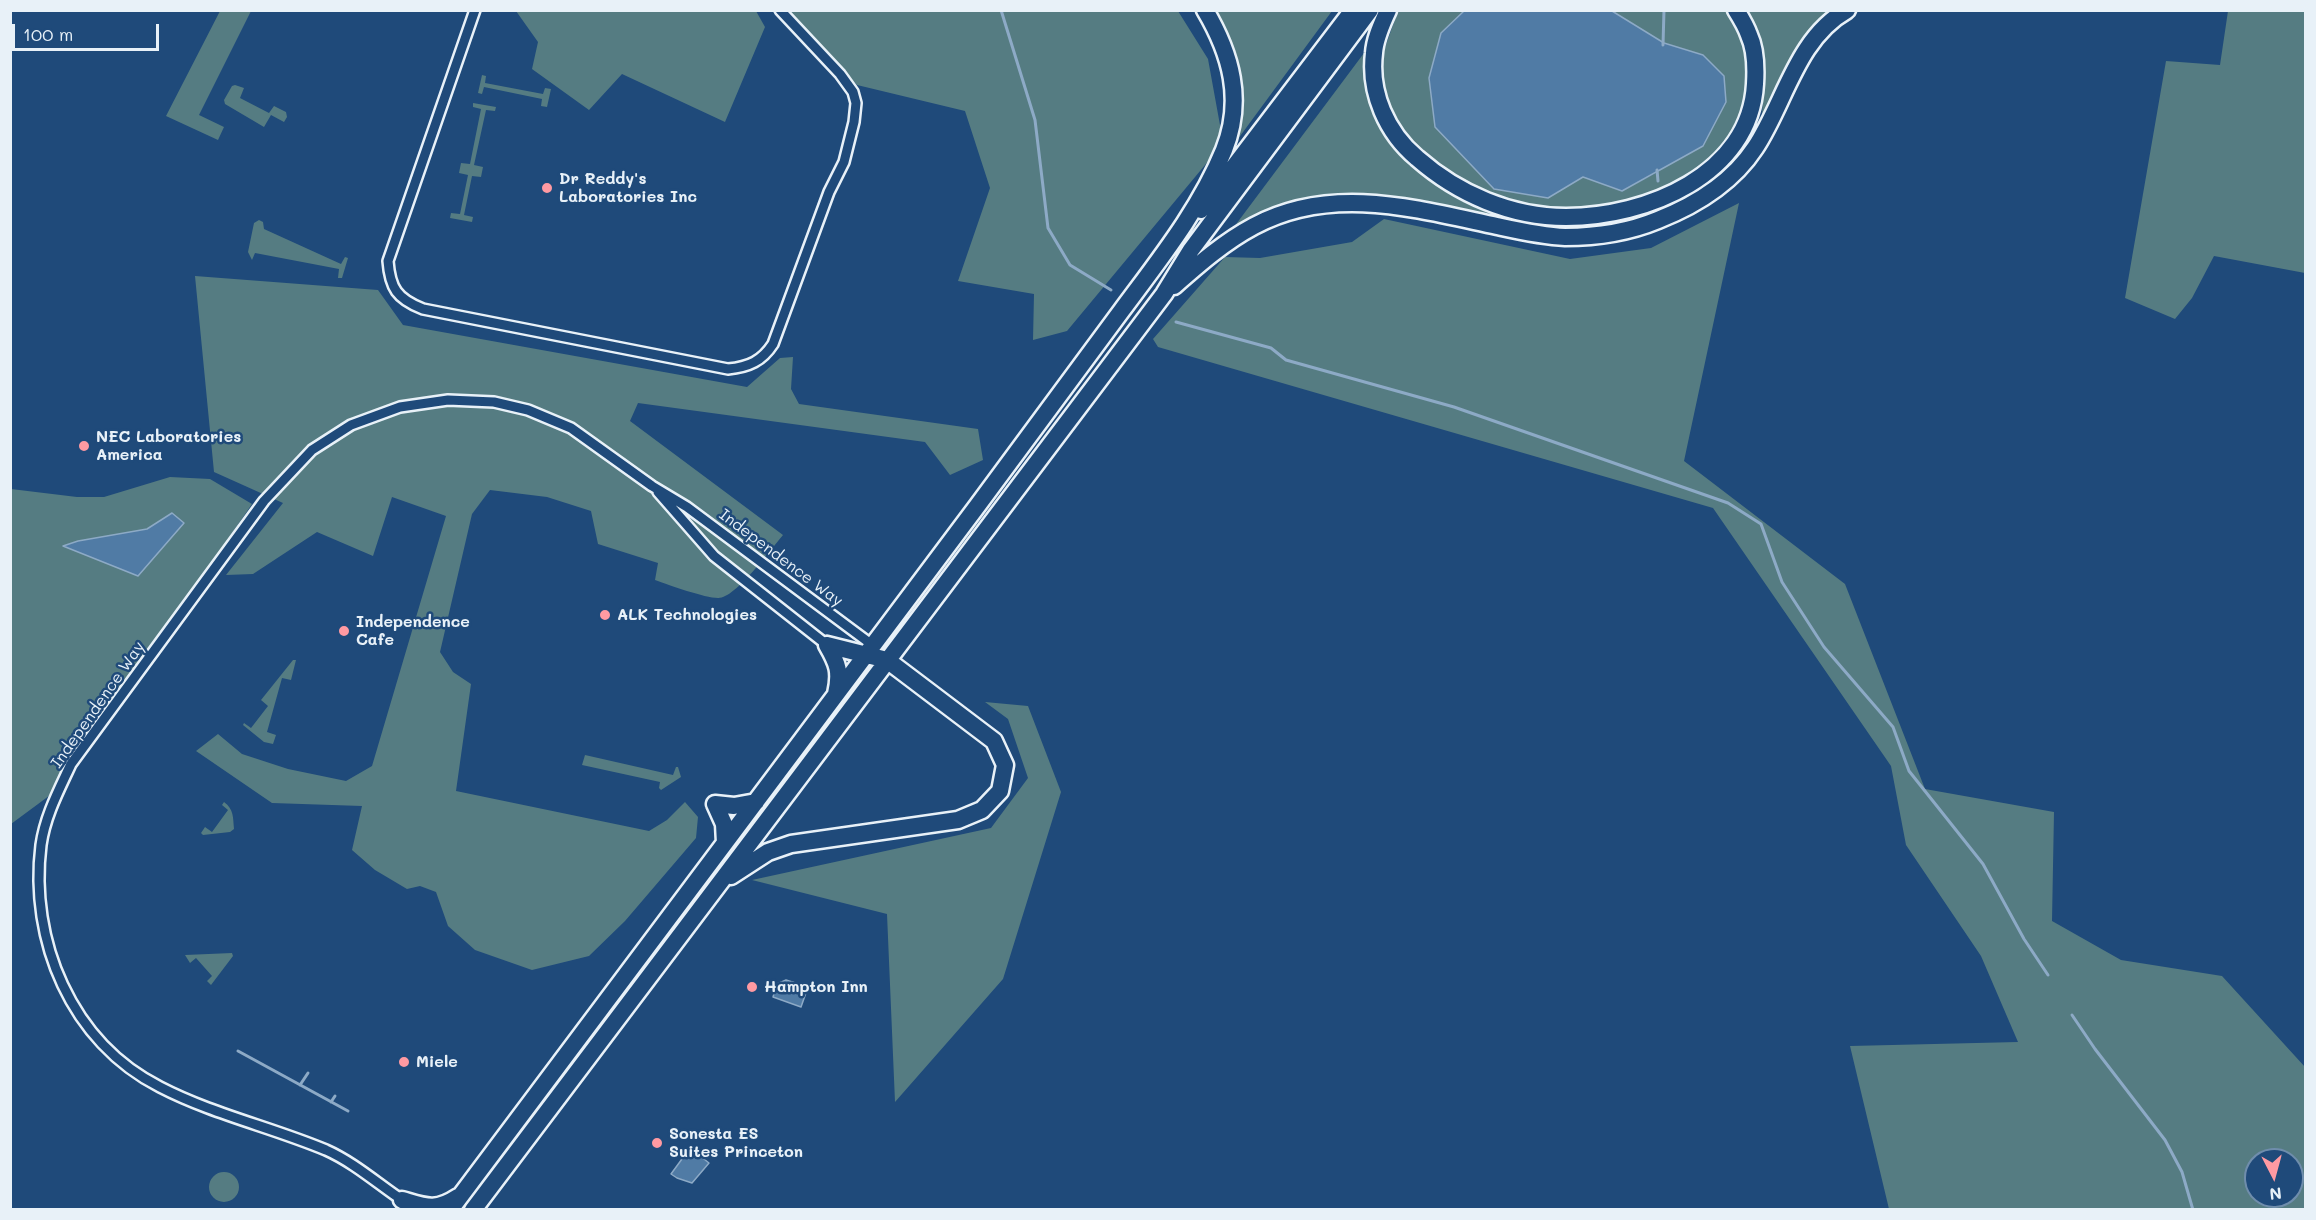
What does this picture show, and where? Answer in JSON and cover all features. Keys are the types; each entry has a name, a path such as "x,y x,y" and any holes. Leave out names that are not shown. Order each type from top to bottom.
{"highway":[{"path":"450,1209 869,651 1175,237 1204,190 1225,147 1234,105 1232,76 1226,52 1205,10"},
{"path":"1175,237 1211,199 1353,10"},
{"path":"473,1209 1164,294 1191,249 1370,10"},
{"path":"1388,10 1378,34 1374,53 1373,79 1378,103 1392,131 1408,151 1457,188 1488,203 1527,213 1565,217 1606,214 1637,207 1674,192 1703,176 1727,154 1745,129 1754,101 1756,65 1750,35 1736,10"},
{"path":"1164,294 1221,246 1255,225 1289,212 1325,204 1356,202 1395,205 1533,234 1565,237 1618,231 1657,221 1715,190 1741,167 1756,147 1810,44 1823,28 1847,10"},
{"path":"722,881 768,852 791,844 958,820 982,810 1000,792 1005,765 994,741 887,660 869,651 827,645"},
{"path":"827,645 837,663 840,678 836,695"},
{"path":"724,843 724,824 715,804 734,806 756,802"},
{"path":"406,1205 435,1208 444,1206 461,1195"}],"street":[{"path":"475,10 388,261 390,279 397,293 409,303 423,309 728,369 742,368 756,363 766,355 773,344 829,192 844,162 854,122 856,103 853,92 840,74 780,10"},
{"name":"Independence Way","path":"406,1205 349,1162 327,1151 199,1104 159,1087 136,1072 109,1051 85,1022 53,967 44,935 38,892 41,844 49,812 71,764 264,501 312,450 351,425 400,407 448,399 494,402 528,410 571,428 652,486 687,507 869,651"},
{"name":"Independence Way","path":"652,486 714,556 827,645"}],"green space":[{"path":"220,11 251,11 199,115 224,127 218,140 166,116"},
{"path":"516,11 756,11 765,27 725,122 622,74 589,110 532,69 538,42"},
{"path":"787,11 1178,11 1208,59 1220,125 1220,147 1067,331 1033,340 1034,294 958,281 990,188 965,111 857,85"},
{"path":"1212,11 1332,11 1235,143"},
{"path":"1398,11 1464,11 1441,33 1429,78 1436,127 1548,197 1583,177 1622,191 1658,172 1703,55 1664,43 1612,11 1725,11 1735,23 1748,50 1751,92 1732,144 1656,196 1567,215 1488,199 1418,150 1386,103 1382,56"},
{"path":"1745,11 1834,11 1762,119 1760,38"},
{"path":"2228,11 2305,11 2305,273 2214,256 2192,298 2175,319 2125,298 2166,61 2220,65"},
{"path":"1373,41 1378,116 1401,155 1443,188 1514,225 1370,197 1228,235"},
{"path":"482,75 486,76 485,83 543,94 545,88 551,89 547,107 541,106 542,99 484,87 482,94 478,93"},
{"path":"232,86 244,88 240,98 269,113 274,106 286,112 287,117 284,122 271,115 264,127 225,104 224,100"},
{"path":"473,103 496,107 495,111 486,110 474,165 483,167 481,177 472,176 464,215 473,217 472,222 450,218 451,213 460,214 468,175 459,173 461,163 470,164 481,109 473,107"},
{"path":"1739,203 1684,461 1845,584 1925,789 2054,812 2052,921 2121,960 2222,976 2305,1067 2305,1209 1889,1209 1850,1046 2018,1042 1981,956 1906,845 1891,766 1713,508 1158,347 1153,339 1225,257 1260,258 1352,242 1384,219 1570,259 1651,248"},
{"path":"259,220 263,222 264,229 341,264 345,257 348,258 342,278 338,278 339,269 255,253 252,260 248,252 254,223"},
{"path":"195,276 378,290 403,325 747,387 780,358 793,357 791,389 799,404 978,429 983,460 950,475 925,442 638,403 630,421 783,535 734,591 718,598 696,594 655,580 658,563 598,544 591,511 547,497 490,490 472,514 440,652 453,672 471,684 456,791 649,831 667,820 685,802 698,817 696,838 625,921 589,956 532,970 475,950 448,926 436,892 420,886 407,889 375,870 352,850 362,806 272,803 196,751 218,734 242,754 288,769 346,781 372,766 446,516 392,497 373,556 317,532 253,574 226,575 283,503 214,472"},
{"path":"170,477 210,479 252,504 57,790 11,824 11,489 77,497 104,497"},
{"path":"293,660 296,660 291,680 282,678 267,732 276,735 273,744 264,742 243,725 244,723 251,728 268,706 261,700"},
{"path":"985,702 1028,706 1061,792 1003,979 895,1102 887,914 752,880 991,828 1028,778 1008,719"},
{"path":"585,755 673,775 678,767 681,777 661,790 660,782 582,765"},
{"path":"224,802 231,811 234,829 230,832 203,835 201,833 205,827 212,832 228,810 222,805"},
{"path":"232,953 233,956 211,985 207,981 212,976 196,958 190,963 185,955"},
{"path":"224,1172 235,1176 239,1187 235,1198 224,1202 213,1198 209,1187 213,1176"}],"water":[{"path":"1464,11 1612,11 1664,43 1703,55 1724,76 1726,102 1703,146 1622,191 1583,177 1548,198 1494,189 1435,127 1429,78 1441,33"},
{"path":"172,513 184,523 138,576 63,546 78,541 147,529"},
{"path":"786,980 808,987 801,1007 773,997 777,984"},
{"path":"690,1148 709,1163 692,1183 671,1174"}],"waterway":[{"path":"1001,10 1035,120 1048,228 1070,265 1111,290"},
{"path":"1663,45 1664,10"},
{"path":"1657,170 1658,181"},
{"path":"1176,322 1271,348 1286,360 1454,407 1728,503 1761,524 1782,582 1824,647 1893,727 1909,771 1983,864 2024,939 2048,975"},
{"path":"2072,1015 2095,1049 2165,1140 2182,1172 2193,1210"},
{"path":"238,1051 348,1111"},
{"path":"300,1085 308,1073"},
{"path":"331,1102 335,1096"}],"place":[{"name":"Dr Reddy's Laboratories Inc","path":"547,188"},
{"name":"NEC Laboratories America","path":"84,446"},
{"name":"ALK Technologies","path":"605,615"},
{"name":"Independence Cafe","path":"344,631"},
{"name":"Hampton Inn","path":"752,987"},
{"name":"Miele","path":"404,1062"},
{"name":"Sonesta ES Suites Princeton","path":"657,1143"}]}
